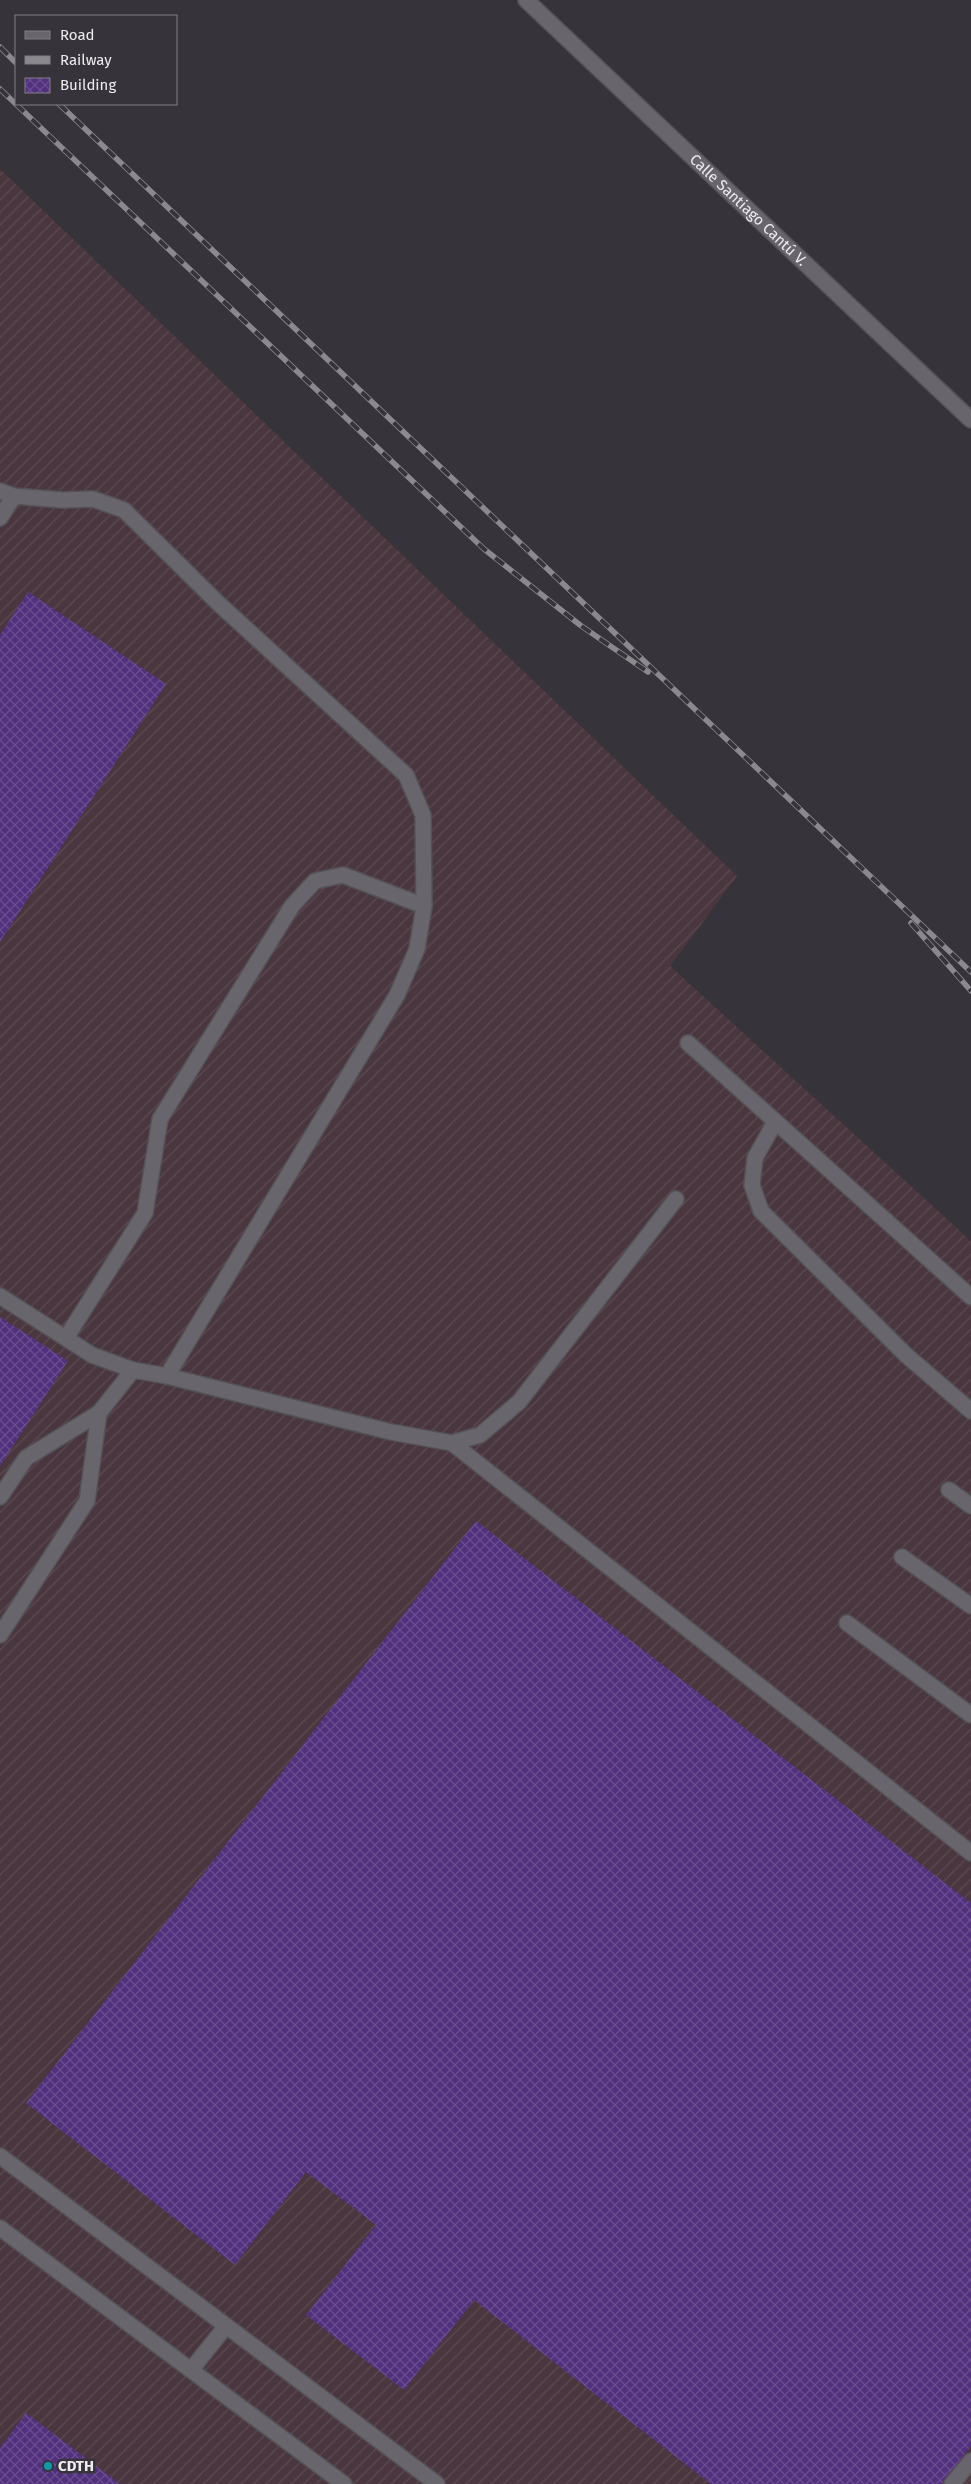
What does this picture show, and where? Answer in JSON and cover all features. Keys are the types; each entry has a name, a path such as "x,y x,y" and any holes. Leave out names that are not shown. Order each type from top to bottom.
{"street":[{"name":"Calle Santiago Cantú V.","path":"526,0 971,420"},
{"path":"0,518 7,493 62,500 93,499 124,510 218,603 406,775 423,815 424,906 417,949 397,995 167,1376"},
{"path":"66,1338 145,1213 160,1120 292,906 315,881 343,875 424,906"},
{"path":"688,1044 971,1296"},
{"path":"775,1122 755,1158 752,1185 761,1211 906,1355 971,1411"},
{"path":"0,1296 92,1355 133,1370 167,1376 391,1432 452,1443 480,1435 519,1402 676,1199"},
{"path":"0,1498 26,1458 99,1413 133,1370"},
{"path":"0,1635 87,1501 99,1413"},
{"path":"452,1443 971,1853"},
{"path":"949,1490 971,1506"},
{"path":"902,1557 971,1606"},
{"path":"847,1623 971,1715"},
{"path":"0,2156 437,2484"},
{"path":"0,2228 344,2484"},
{"path":"191,2370 226,2326"},
{"path":"952,2484 971,2461"}],"shaded area":[{"path":"0,169 737,876 670,966 971,1241 971,2484 0,2484"}],"building":[{"path":"28,592 166,684 0,942 0,635"},
{"path":"0,1317 68,1361 0,1466"},
{"path":"476,1521 971,1903 971,2446 941,2484 711,2484 474,2300 404,2390 306,2315 376,2225 306,2172 235,2265 26,2103"},
{"name":"CDTH","path":"26,2413 120,2484 0,2484 0,2448"}],"railway":[{"path":"0,47 15,62"},
{"path":"0,89 15,103"},
{"path":"17,105 484,549 580,625 648,672"},
{"path":"60,105 971,972"},
{"path":"911,923 971,991"}],"place":[{"name":"CDTH","path":"48,2466"}]}
